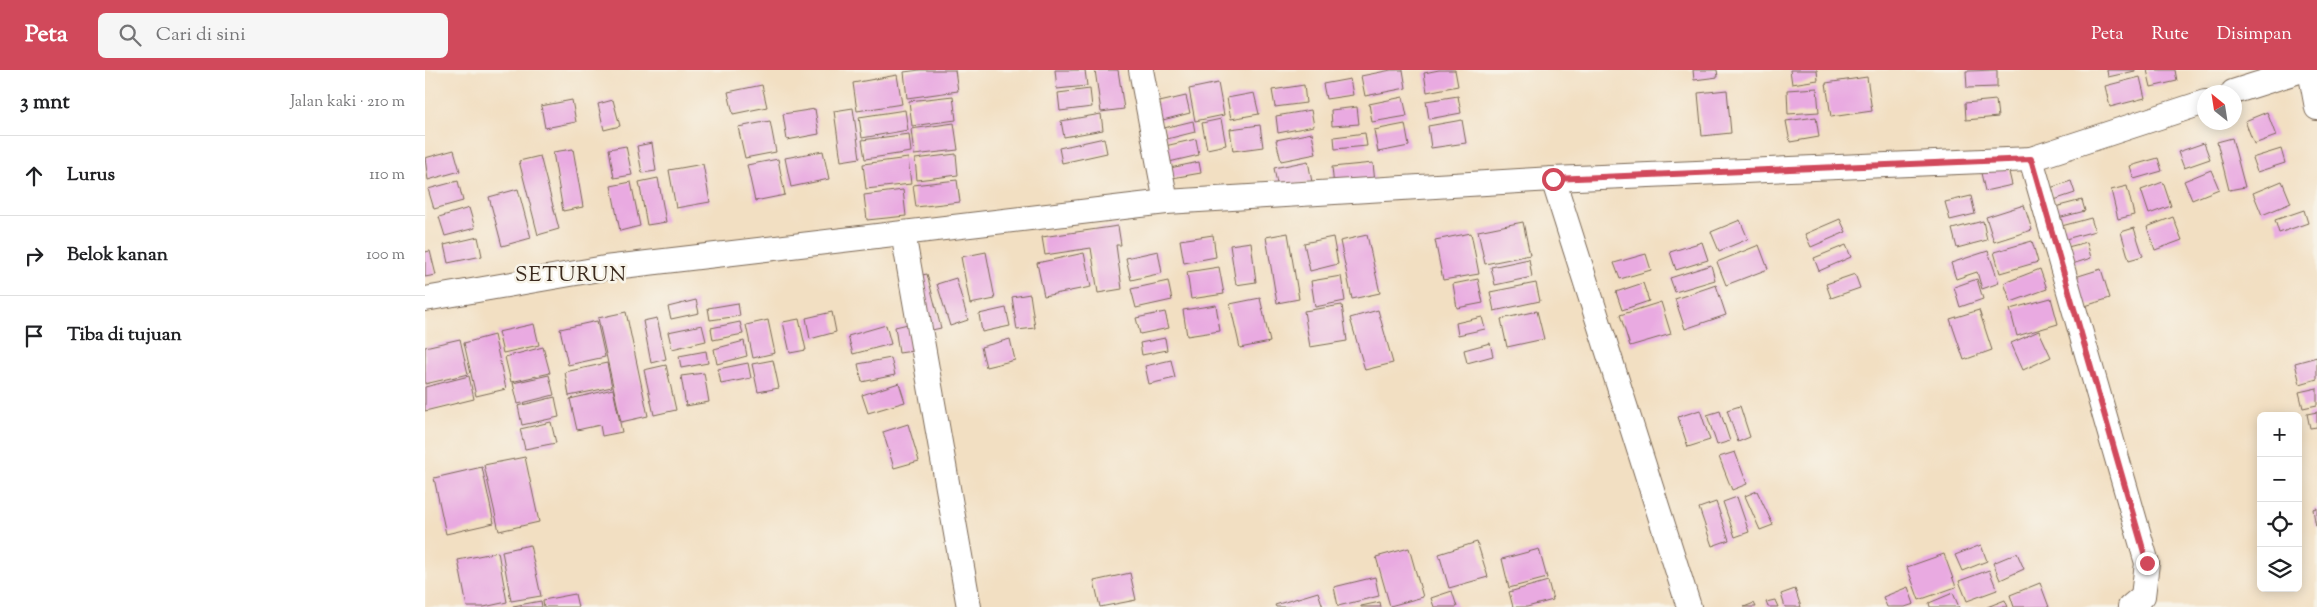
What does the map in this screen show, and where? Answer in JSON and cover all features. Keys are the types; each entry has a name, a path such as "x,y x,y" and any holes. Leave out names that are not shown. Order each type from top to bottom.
{"street":[{"path":"1141,70 1166,202"},
{"path":"2242,89 2302,70"},
{"path":"2310,70 2317,108"},
{"path":"425,298 605,268 1166,202 1553,179 2031,159 2197,105"},
{"path":"2031,159 2147,563 2143,596 2130,607"},
{"path":"1553,179 1689,607"},
{"path":"903,233 969,607"}],"building":[{"path":"955,70 958,91 907,98 904,72"},
{"path":"1055,70 1085,70 1087,86 1057,89"},
{"path":"1095,70 1118,70 1124,109 1101,112"},
{"path":"1391,70 1403,70 1406,88 1365,96 1361,76"},
{"path":"1439,70 1455,70 1458,86 1427,92 1424,73"},
{"path":"1693,70 1717,70 1718,77 1694,80"},
{"path":"1790,70 1817,70 1818,80 1792,84"},
{"path":"1997,70 1997,87 1967,88 1966,71"},
{"path":"2107,70 2135,70 2135,71 2108,77"},
{"path":"2147,70 2175,70 2177,81 2151,87"},
{"path":"897,75 902,104 857,111 853,83"},
{"path":"1867,77 1872,111 1831,117 1826,83"},
{"path":"2140,77 2145,98 2110,107 2105,86"},
{"path":"1350,79 1353,95 1326,99 1323,84"},
{"path":"1218,83 1224,115 1195,121 1189,89"},
{"path":"762,85 767,107 733,114 728,92"},
{"path":"1304,85 1306,103 1275,107 1272,90"},
{"path":"1817,88 1819,112 1788,114 1787,90"},
{"path":"1090,89 1092,107 1060,111 1058,93"},
{"path":"1727,90 1731,133 1702,136 1698,93"},
{"path":"1254,93 1259,114 1231,119 1227,98"},
{"path":"953,96 956,120 912,126 909,101"},
{"path":"1186,96 1190,113 1159,121 1155,103"},
{"path":"1458,96 1461,113 1429,119 1426,101"},
{"path":"1403,97 1407,116 1372,122 1369,104"},
{"path":"572,100 576,122 545,128 541,106"},
{"path":"613,100 620,126 604,130 598,104"},
{"path":"1996,100 1998,117 1966,120 1965,103"},
{"path":"1357,107 1359,124 1332,126 1331,110"},
{"path":"853,108 860,158 841,161 834,111"},
{"path":"815,109 819,134 787,140 783,114"},
{"path":"905,110 908,130 862,138 859,117"},
{"path":"1311,110 1314,126 1278,133 1276,116"},
{"path":"2267,112 2276,136 2254,144 2245,121"},
{"path":"1101,114 1103,130 1064,137 1061,121"},
{"path":"1816,117 1819,137 1790,142 1786,121"},
{"path":"1221,119 1226,145 1207,149 1202,123"},
{"path":"1462,120 1466,143 1431,148 1428,126"},
{"path":"770,121 776,152 745,158 738,127"},
{"path":"1193,121 1195,132 1167,139 1164,128"},
{"path":"954,123 958,150 914,155 911,129"},
{"path":"1405,124 1409,146 1378,152 1374,130"},
{"path":"1260,125 1263,147 1233,151 1230,129"},
{"path":"1312,133 1316,154 1281,161 1276,140"},
{"path":"1365,133 1367,146 1335,149 1334,137"},
{"path":"909,134 911,152 865,159 862,140"},
{"path":"1104,138 1107,153 1062,163 1059,148"},
{"path":"2232,138 2245,187 2229,190 2217,142"},
{"path":"1196,139 1199,155 1169,162 1165,146"},
{"path":"652,143 656,171 642,173 637,146"},
{"path":"2204,143 2210,159 2184,168 2178,152"},
{"path":"626,146 632,175 614,178 609,149"},
{"path":"573,149 583,207 563,211 553,152"},
{"path":"2281,149 2285,163 2257,172 2252,158"},
{"path":"454,150 460,171 428,180 425,158"},
{"path":"823,151 829,179 791,187 785,158"},
{"path":"956,154 958,175 917,180 915,159"},
{"path":"540,156 559,229 538,235 519,161"},
{"path":"908,158 911,184 866,189 863,164"},
{"path":"2158,158 2162,171 2134,179 2130,166"},
{"path":"778,159 785,195 755,201 747,165"},
{"path":"1308,161 1312,182 1278,189 1274,168"},
{"path":"1199,162 1201,173 1172,178 1170,168"},
{"path":"1373,163 1375,183 1334,187 1332,167"},
{"path":"703,164 710,202 676,208 669,170"},
{"path":"2008,168 2012,185 1985,191 1981,173"},
{"path":"2211,170 2219,189 2192,200 2184,181"},
{"path":"658,178 666,222 647,225 639,182"},
{"path":"957,180 960,202 916,207 913,185"},
{"path":"458,181 463,201 434,209 428,189"},
{"path":"2071,181 2075,193 2054,200 2050,188"},
{"path":"2282,181 2291,203 2262,215 2253,193"},
{"path":"631,182 640,226 620,231 611,186"},
{"path":"2163,182 2171,206 2149,214 2141,190"},
{"path":"2127,186 2134,215 2118,219 2111,190"},
{"path":"518,189 531,238 502,246 489,197"},
{"path":"903,190 906,216 867,220 864,195"},
{"path":"1971,196 1975,214 1950,220 1945,202"},
{"path":"2082,200 2085,211 2058,218 2055,207"},
{"path":"2024,205 2032,230 1994,242 1986,217"},
{"path":"469,208 475,228 445,236 439,217"},
{"path":"2304,210 2308,223 2279,233 2275,220"},
{"path":"2173,217 2182,240 2155,250 2147,227"},
{"path":"2091,218 2095,231 2062,240 2058,227"},
{"path":"1840,219 1846,232 1811,247 1805,234"},
{"path":"1740,220 1748,239 1719,251 1711,232"},
{"path":"1983,221 1987,240 1957,248 1952,229"},
{"path":"1523,222 1530,255 1485,264 1478,231"},
{"path":"1118,226 1121,245 1116,245 1122,289 1098,293 1091,248 1045,255 1042,237"},
{"path":"2134,228 2143,256 2129,260 2121,232"},
{"path":"1288,233 1299,299 1277,303 1266,237"},
{"path":"1471,233 1479,274 1443,280 1435,240"},
{"path":"1213,235 1216,257 1184,263 1180,240"},
{"path":"1367,235 1380,293 1352,299 1340,241"},
{"path":"478,237 482,256 448,263 444,245"},
{"path":"1333,237 1338,264 1310,271 1304,243"},
{"path":"2032,241 2038,262 2000,273 1994,252"},
{"path":"1251,242 1256,282 1236,285 1230,245"},
{"path":"1702,242 1708,260 1676,270 1670,252"},
{"path":"2087,242 2091,258 2069,265 2064,248"},
{"path":"1759,245 1768,269 1726,285 1717,262"},
{"path":"1846,245 1851,257 1819,271 1814,258"},
{"path":"430,251 436,275 425,277 425,252"},
{"path":"1158,251 1162,273 1131,280 1126,258"},
{"path":"1988,251 1999,283 1982,289 1977,272 1956,279 1951,263"},
{"path":"986,252 995,299 970,304 961,257"},
{"path":"1084,253 1091,287 1044,296 1037,263"},
{"path":"1646,254 1651,270 1620,279 1614,263"},
{"path":"1529,259 1532,277 1495,285 1491,267"},
{"path":"1711,265 1715,280 1675,292 1670,278"},
{"path":"1219,267 1224,294 1191,299 1187,272"},
{"path":"2040,269 2047,289 2011,302 2004,283"},
{"path":"2101,269 2110,298 2082,307 2072,278"},
{"path":"927,274 941,328 932,330 918,276"},
{"path":"1855,274 1860,288 1831,298 1826,284"},
{"path":"1341,276 1345,301 1315,307 1311,281"},
{"path":"956,278 968,320 950,326 937,284"},
{"path":"1478,279 1483,303 1457,308 1453,284"},
{"path":"1977,279 1983,299 1960,307 1954,287"},
{"path":"1168,281 1172,300 1136,308 1131,289"},
{"path":"1536,283 1540,301 1494,311 1490,292"},
{"path":"1643,283 1649,301 1622,310 1616,292"},
{"path":"1716,285 1726,315 1685,329 1675,299"},
{"path":"1030,294 1035,328 1017,330 1012,297"},
{"path":"1260,298 1270,342 1240,348 1230,304"},
{"path":"2051,298 2058,324 2017,336 2010,309"},
{"path":"696,300 699,313 671,319 668,307"},
{"path":"1661,302 1671,334 1630,346 1620,315"},
{"path":"738,303 740,316 710,320 708,308"},
{"path":"1216,305 1220,331 1187,336 1183,310"},
{"path":"1342,305 1347,341 1310,347 1304,311"},
{"path":"1006,308 1010,326 982,332 979,314"},
{"path":"1378,310 1393,363 1365,370 1350,318"},
{"path":"1979,310 1992,350 1964,360 1950,319"},
{"path":"1537,311 1544,339 1507,347 1501,319"},
{"path":"626,312 648,416 621,422 598,318"},
{"path":"832,312 836,332 810,339 806,318"},
{"path":"1165,312 1169,328 1140,334 1136,318"},
{"path":"1482,317 1485,329 1458,335 1456,323"},
{"path":"657,318 666,359 651,363 643,321"},
{"path":"799,319 806,350 790,353 783,322"},
{"path":"768,320 775,353 753,358 746,325"},
{"path":"597,321 605,357 568,365 560,329"},
{"path":"740,322 743,334 713,340 711,328"},
{"path":"534,324 539,345 503,353 498,332"},
{"path":"908,324 913,351 899,353 895,327"},
{"path":"702,325 706,341 672,349 668,332"},
{"path":"886,325 891,344 853,354 848,336"},
{"path":"2039,331 2051,357 2023,370 2011,343"},
{"path":"494,335 506,389 476,396 464,343"},
{"path":"1165,338 1167,350 1142,355 1140,343"},
{"path":"460,339 468,374 425,384 425,347"},
{"path":"1010,339 1015,360 986,367 981,347"},
{"path":"744,341 747,356 717,364 714,349"},
{"path":"1490,343 1493,356 1467,363 1464,350"},
{"path":"543,347 550,373 511,382 505,357"},
{"path":"706,351 708,363 681,368 679,356"},
{"path":"2317,357 2317,379 2300,384 2295,363"},
{"path":"891,358 895,375 862,382 858,364"},
{"path":"773,360 779,388 758,392 752,364"},
{"path":"1171,360 1175,378 1149,384 1145,366"},
{"path":"607,363 612,387 569,396 565,372"},
{"path":"748,363 751,378 721,384 718,369"},
{"path":"666,365 676,410 654,415 644,370"},
{"path":"704,373 709,402 686,406 681,376"},
{"path":"549,375 554,395 518,404 513,383"},
{"path":"469,376 474,399 425,411 425,387"},
{"path":"899,383 905,402 868,413 862,395"},
{"path":"2317,388 2317,405 2303,408 2299,392"},
{"path":"613,389 622,432 602,436 600,425 577,430 570,399"},
{"path":"555,397 559,417 522,425 518,406"},
{"path":"1740,406 1750,437 1738,442 1727,410"},
{"path":"1700,410 1710,440 1688,447 1678,417"},
{"path":"1720,411 1730,441 1717,445 1707,415"},
{"path":"2317,412 2317,427 2310,428 2307,414"},
{"path":"551,422 556,443 525,449 520,429"},
{"path":"908,424 919,461 894,468 883,432"},
{"path":"1735,452 1747,484 1732,490 1719,457"},
{"path":"525,457 539,522 499,531 484,465"},
{"path":"482,467 494,523 446,534 434,478"},
{"path":"1757,491 1773,525 1760,530 1745,496"},
{"path":"1737,497 1749,532 1735,537 1723,502"},
{"path":"1716,502 1729,540 1712,546 1699,508"},
{"path":"2317,508 2317,527 2316,527 2313,509"},
{"path":"1477,542 1488,577 1449,588 1439,554"},
{"path":"530,545 541,596 511,601 502,551"},
{"path":"1981,545 1987,561 1962,571 1955,555"},
{"path":"1409,548 1423,597 1390,606 1376,557"},
{"path":"1539,549 1547,578 1509,588 1502,559"},
{"path":"498,552 507,602 484,607 467,607 458,560"},
{"path":"2017,553 2024,569 2000,580 1993,563"},
{"path":"1944,554 1956,587 1919,600 1907,567"},
{"path":"1989,570 1997,590 1967,601 1959,581"},
{"path":"1130,573 1136,600 1100,607 1094,581"},
{"path":"1375,577 1379,596 1338,606 1334,587"},
{"path":"1548,581 1553,600 1527,607 1513,607 1509,592"},
{"path":"2040,583 2049,607 2014,607 2010,595"},
{"path":"1908,587 1914,604 1905,607 1887,607 1883,597"},
{"path":"1795,589 1801,607 1785,607 1781,594"},
{"path":"1452,591 1457,607 1434,607 1431,598"},
{"path":"1318,592 1323,607 1276,607 1275,605"},
{"path":"1953,593 1959,607 1930,607 1929,603"},
{"path":"575,594 578,607 544,607 543,600"},
{"path":"1775,600 1778,607 1768,607 1766,602"},
{"path":"2005,600 2008,607 1987,607"},
{"path":"541,601 542,607 513,607 513,606"},
{"path":"1380,602 1381,607 1361,607 1361,606"},
{"path":"1754,603 1756,607 1744,607"}],"district":[{"name":"SETURUN","path":"571,274"}],"route":[{"path":"1553,179 2031,159 2147,563"}]}
